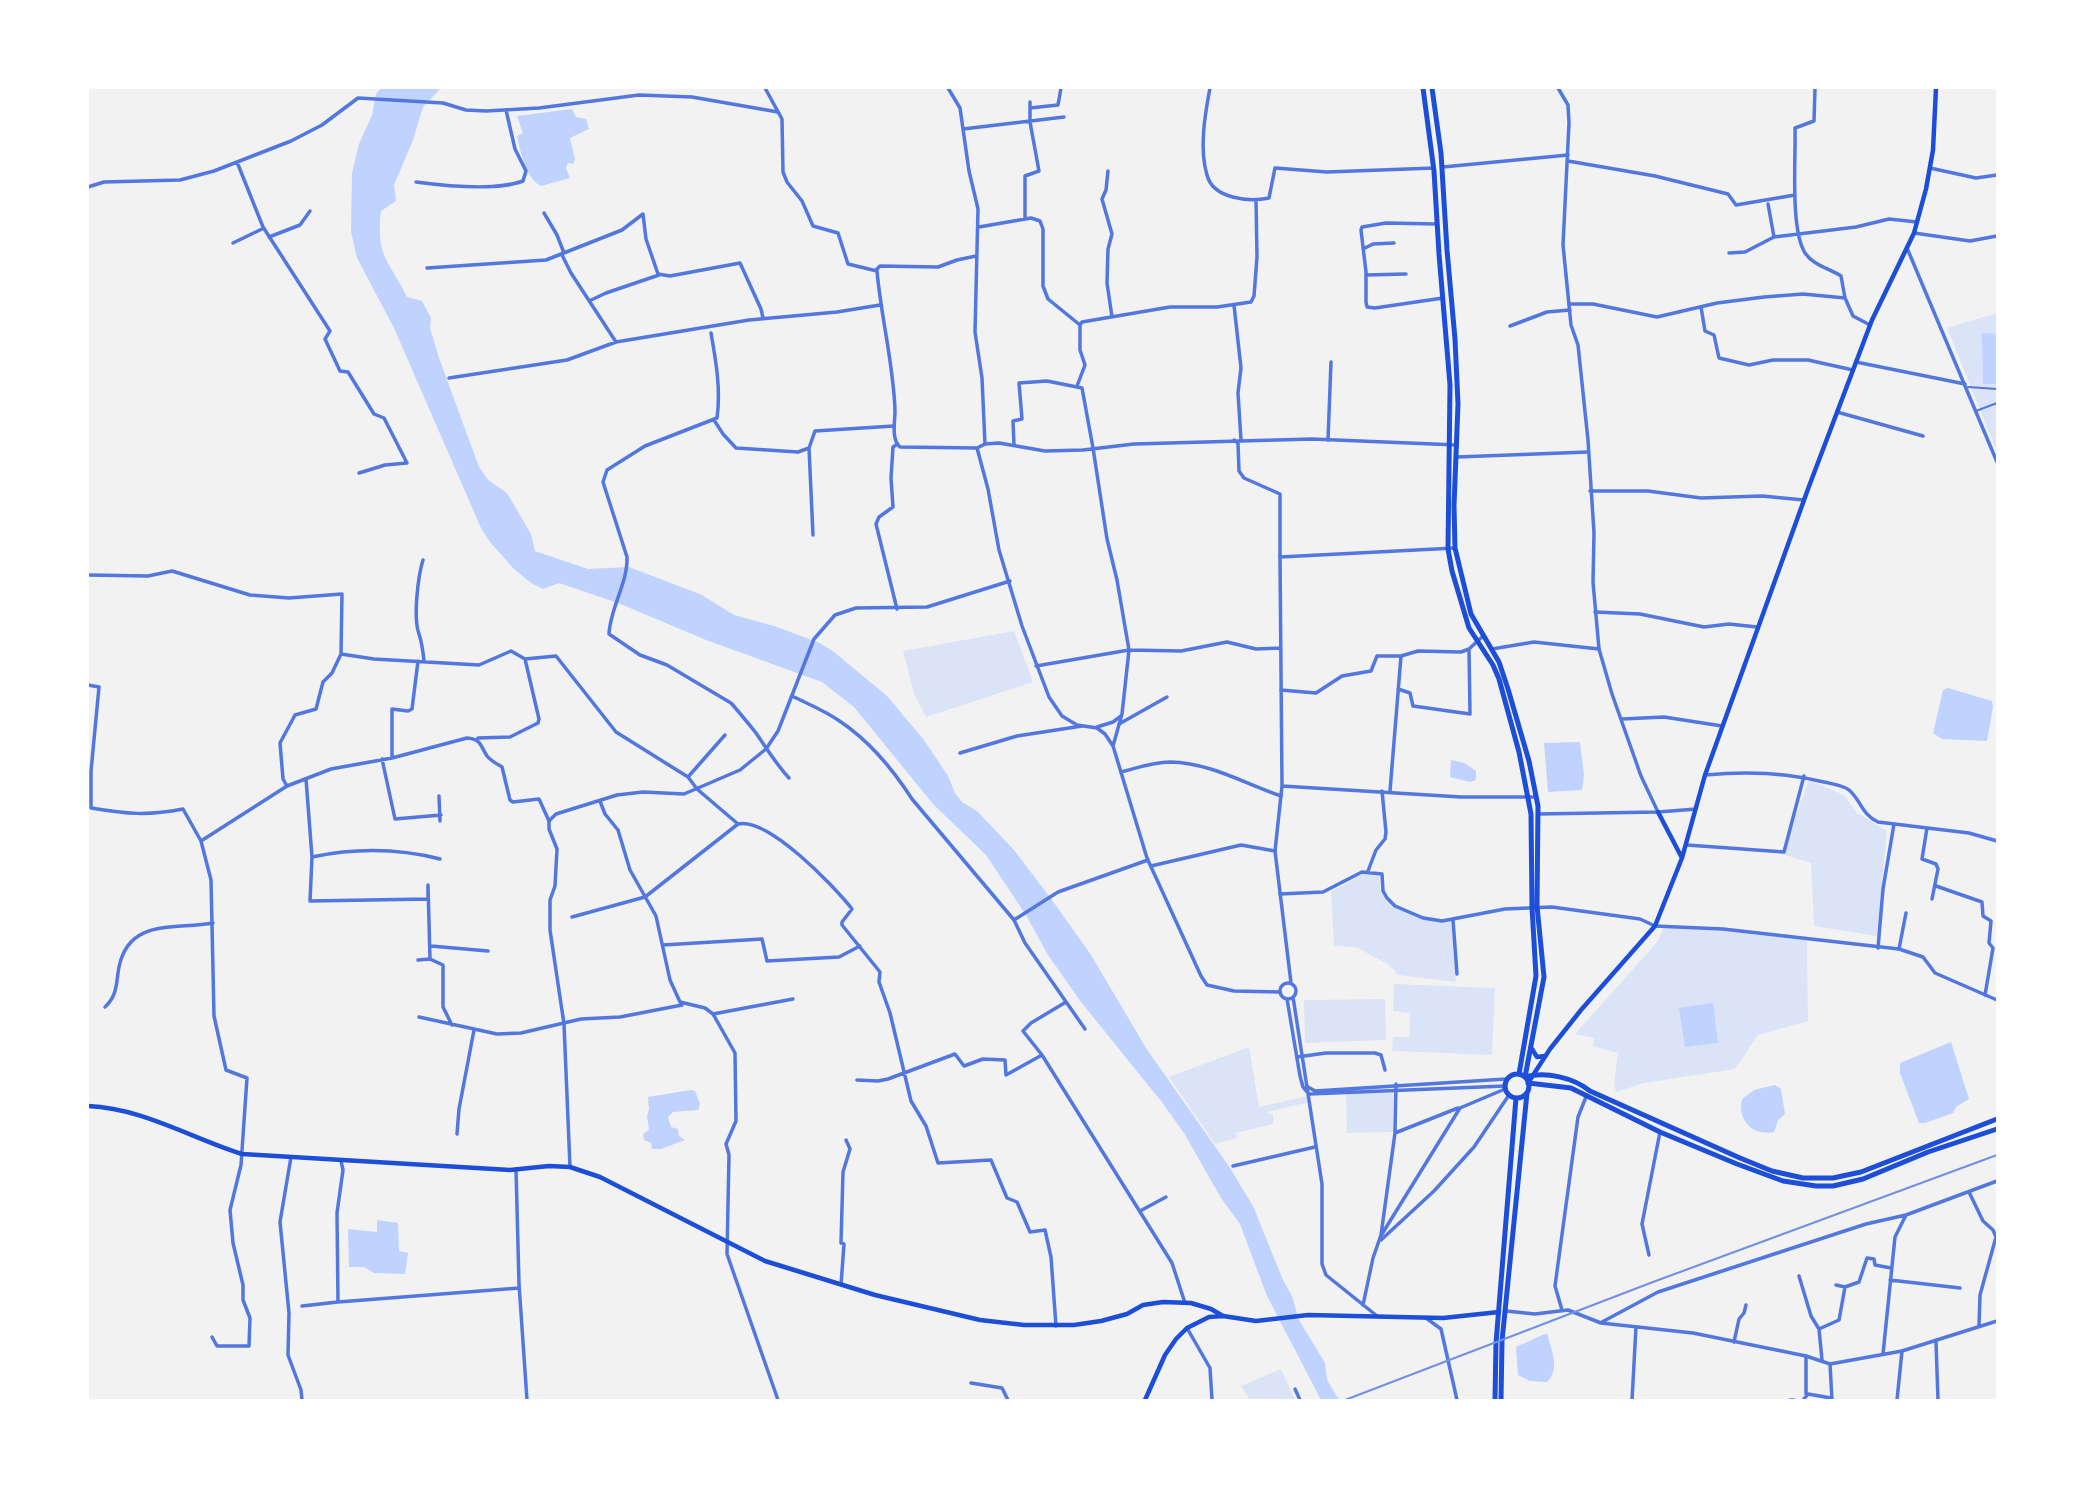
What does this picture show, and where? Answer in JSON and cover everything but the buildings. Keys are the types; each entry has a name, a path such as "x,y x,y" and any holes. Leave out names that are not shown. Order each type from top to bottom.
{"highway":[{"path":"1423,88 1434,168 1450,385 1452,549 1479,639 1499,679 1519,752 1531,814 1536,976 1524,1078 1527,1093 1503,1311 1496,1343 1495,1401"},
{"path":"1432,88 1443,167 1455,339 1457,457 1452,549"},
{"path":"1479,639 1492,649 1499,662 1513,704 1538,814 1535,906 1544,976 1532,1049 1524,1078"},
{"path":"1502,1401 1503,1311 1516,1098 1506,1087 1512,1075 1571,1088 1660,1132 1783,1181 1816,1186 1833,1186 1997,1129"},
{"path":"1524,1078 1533,1075 1575,1081 1642,1115 1787,1176 1822,1179 1862,1176 1997,1119"},
{"path":"1516,1098 1527,1093"},
{"path":"1600,1104 1604,1097"},
{"path":"1638,1122 1642,1115"}],"main road":[{"path":"1533,1075 1581,1010 1655,926 1687,845 1705,775 1804,500 1870,325 1914,233 1933,150 1936,88"},
{"path":"1658,812 1682,859"},
{"path":"1532,1049 1536,1057 1545,1056"},
{"path":"88,1107 110,1107 131,1112 212,1145 243,1154 516,1169 570,1167 600,1177 765,1261 841,1285 980,1320 1056,1326 1101,1321 1128,1314 1143,1305 1163,1302 1185,1303 1211,1309 1223,1316"},
{"path":"1145,1401 1165,1355 1176,1339 1187,1328 1209,1317 1223,1316 1256,1321 1307,1315 1425,1318 1503,1311"}],"street":[{"path":"765,88 783,124 784,176 802,201 809,220 815,227 838,233 848,264 876,270"},
{"path":"948,88 960,108 969,171 978,209 975,332 982,378 985,444"},
{"path":"1030,108 1058,105 1061,88"},
{"path":"1210,88 1205,138 1207,177 1225,194 1256,200 1269,198 1275,168 1327,172 1434,168"},
{"path":"1558,88 1568,105 1563,245 1571,325 1578,345 1588,452 1594,533 1593,582 1599,649 1642,776 1658,812"},
{"path":"1815,88 1814,121 1795,128 1795,195 1799,233 1805,252 1816,265 1841,276 1845,298 1853,316 1870,325"},
{"path":"88,187 104,182 180,180 237,162 312,130 358,98 443,103 466,110 506,110 639,95 692,97 778,112"},
{"path":"1025,219 1027,209 1024,178 1039,171 1030,122 1030,102"},
{"path":"416,182 446,186 494,186 523,181 526,172 515,149 506,110"},
{"path":"963,130 1064,117"},
{"path":"1443,167 1568,158 1728,194 1737,205 1795,195"},
{"path":"237,162 264,228 330,331 325,340 340,371 348,372 374,414 384,418 407,463 359,473"},
{"path":"1930,168 1976,178 1997,175"},
{"path":"1108,171 1102,199 1112,234 1108,249 1107,283 1112,317"},
{"path":"1080,325 1082,322 1170,307 1251,302 1254,296 1257,257 1256,200"},
{"path":"1768,204 1774,237"},
{"path":"269,237 300,225 310,211"},
{"path":"544,213 557,235 571,273 616,342"},
{"path":"427,268 546,260 622,230 643,214 646,239 658,274 670,276 740,263 763,318"},
{"path":"979,227 1031,218 1040,220 1043,229 1043,286 1048,299 1080,325"},
{"path":"1729,253 1745,252 1774,237 1856,227 1889,219 1917,222"},
{"path":"1437,224 1386,223 1370,225 1361,230 1366,302 1370,308 1443,298"},
{"path":"233,243 264,228"},
{"path":"1914,233 1970,241 1997,236"},
{"path":"1363,249 1373,244 1394,243"},
{"path":"1907,248 1997,462"},
{"path":"876,270 880,266 938,267 976,256"},
{"path":"876,270 895,407 896,445 893,447 891,461 893,507 879,517 876,524 897,609"},
{"path":"589,301 661,274"},
{"path":"1365,275 1406,274"},
{"path":"1569,304 1593,304 1657,317 1701,306 1784,295 1845,298"},
{"path":"449,378 566,359 616,342 763,318 837,312 880,304"},
{"path":"1234,304 1241,368 1238,393 1241,440"},
{"path":"1701,306 1704,331 1714,335 1719,358 1749,365 1773,360 1808,360 1853,370"},
{"path":"1510,326 1547,312 1570,310"},
{"path":"1077,386 1086,365 1080,350 1080,325"},
{"path":"711,334 719,404 718,418 645,446 607,470 603,482 627,557 627,567 610,619 609,634 640,655 667,665 731,703 754,730 773,761 789,778"},
{"path":"1328,440 1331,362"},
{"path":"1856,362 1966,386"},
{"path":"1014,444 1013,421 1022,419 1018,383 1048,381 1077,386 1083,391 1107,540 1129,650 1122,714 1113,746"},
{"path":"1837,412 1923,436"},
{"path":"714,419 736,448 798,452 808,448"},
{"path":"813,536 808,448 815,431 894,426"},
{"path":"896,445 903,448 977,448 985,444 1014,444 1045,451 1234,440 1328,440 1457,445"},
{"path":"1234,440 1239,448 1239,471 1244,478 1280,494 1282,786 1275,851 1291,983 1296,990 1293,997 1303,1087 1309,1094"},
{"path":"977,448 988,489 999,550 1036,666 1049,697 1062,716 1105,734 1113,746 1148,860 1207,985 1234,991 1280,992 1287,999 1308,1087 1322,1184 1322,1264 1326,1275 1377,1316"},
{"path":"1457,457 1588,452"},
{"path":"1590,491 1648,491 1701,498 1762,496 1804,500"},
{"path":"1280,557 1452,549"},
{"path":"423,560 418,578 418,622 419,635 423,639 424,662"},
{"path":"88,575 148,576 172,571 250,595 289,598 342,594 341,654 332,673 323,682 316,709 295,715 280,743 283,779 288,786"},
{"path":"549,821 556,814 617,795 643,792 684,794 740,770 766,749 778,731 814,639 835,615 856,608 927,607 1010,581"},
{"path":"1595,612 1640,614 1708,628 1728,624 1757,626"},
{"path":"1281,690 1316,693 1342,676 1371,671 1377,656 1401,656 1418,651 1453,653 1469,649 1479,639"},
{"path":"1036,666 1129,650 1181,651 1227,642 1256,649 1281,648"},
{"path":"1492,649 1534,642 1599,649"},
{"path":"1398,689 1410,693 1413,706 1470,714 1469,649"},
{"path":"341,654 374,659 479,665 511,651 525,659 556,656 616,732 688,777 697,789 738,824"},
{"path":"1390,791 1401,656"},
{"path":"201,841 288,786 331,769 392,758 467,738 510,737 538,723 525,659"},
{"path":"392,758 392,709 412,709 418,661"},
{"path":"88,685 99,687 91,771 91,808 122,814 153,815 183,809 201,841 211,880 214,1016 226,1070 247,1078 243,1154 230,1210 233,1243 243,1285 243,1300 250,1318 249,1346 216,1346 212,1337"},
{"path":"792,696 839,720 898,777 912,799 1014,920 1025,943 1085,1029"},
{"path":"1119,724 1167,697"},
{"path":"1092,728 1113,722 1122,714"},
{"path":"1622,719 1664,717 1722,726"},
{"path":"960,753 1017,736 1084,726"},
{"path":"688,777 725,735"},
{"path":"476,738 481,742 489,759 502,767 510,800 513,802 539,799 557,849 555,886 550,900 550,930 564,1024 570,1167"},
{"path":"382,759 395,819 441,818 439,796"},
{"path":"1121,772 1167,762 1187,764 1229,774 1281,796"},
{"path":"1705,775 1755,772 1804,776 1850,791 1869,817 1894,824 1969,833 1997,841"},
{"path":"1687,845 1784,852 1804,776"},
{"path":"306,779 312,857 310,901 428,899 428,885 430,959"},
{"path":"1282,786 1461,797 1536,797"},
{"path":"1368,871 1376,850 1385,839 1382,791"},
{"path":"600,801 605,814 618,831 630,870 656,916 670,980 684,1005"},
{"path":"1538,814 1696,809"},
{"path":"572,917 645,897 738,824 753,824 794,851 852,909 842,925 880,972 879,982 890,1013 911,1101 926,1126 938,1163 991,1160 1007,1198 1017,1202 1030,1232 1045,1230 1051,1257 1056,1326"},
{"path":"1878,948 1883,889 1894,824"},
{"path":"1927,828 1922,859 1938,866 1932,899"},
{"path":"1151,866 1241,845 1275,851"},
{"path":"312,857 388,850 440,859"},
{"path":"1014,920 1058,892 1148,860"},
{"path":"1280,894 1323,892 1368,871 1382,874 1383,891 1395,906 1423,918 1442,921 1535,906 1640,919 1655,926 1723,929 1899,949 1923,957 1935,973 1997,1000"},
{"path":"1936,886 1982,902 1983,916 1991,921 1989,943 1993,948 1985,995"},
{"path":"1899,949 1906,913"},
{"path":"1453,920 1457,974"},
{"path":"105,1006 112,1000 124,949 131,939 149,930 212,923"},
{"path":"663,945 762,939 767,961 839,957 860,946"},
{"path":"430,946 488,951"},
{"path":"418,960 430,959 443,965 443,1007 452,1025"},
{"path":"1280,992 1282,985 1291,983"},
{"path":"1287,999 1293,997"},
{"path":"713,1014 793,999"},
{"path":"1066,1002 1023,1030 1042,1055 1172,1263 1185,1303"},
{"path":"419,1017 497,1034 521,1033 581,1019 620,1017 684,1005 705,1008 713,1014 735,1054 736,1121 726,1144 729,1156 727,1254 778,1401"},
{"path":"457,1134 463,1084 474,1030"},
{"path":"1299,1056 1375,1053 1381,1055 1385,1070"},
{"path":"857,1080 878,1081 955,1054 964,1066 986,1058 1005,1060 1006,1075 1042,1055"},
{"path":"1308,1087 1315,1091 1396,1086 1506,1087"},
{"path":"1309,1094 1396,1086"},
{"path":"1363,1305 1381,1235 1395,1133 1396,1086"},
{"path":"1395,1133 1506,1087"},
{"path":"1379,1243 1434,1191 1474,1147 1506,1087"},
{"path":"1562,1310 1555,1286 1578,1116 1586,1097"},
{"path":"1381,1235 1460,1108"},
{"path":"1649,1255 1642,1224 1660,1132"},
{"path":"841,1285 844,1244 841,1243 843,1172 850,1149 846,1140"},
{"path":"1233,1166 1315,1147"},
{"path":"291,1157 279,1222 289,1313 288,1355 301,1390 302,1401"},
{"path":"338,1302 337,1213 343,1170 341,1161"},
{"path":"516,1169 519,1289 527,1401"},
{"path":"1601,1323 1658,1292 1772,1257 1866,1224 1906,1215 1997,1181"},
{"path":"1969,1192 1983,1220 1996,1237 1980,1296 1979,1328"},
{"path":"1140,1211 1166,1197"},
{"path":"1883,1354 1895,1237 1906,1215"},
{"path":"1836,1285 1844,1287 1859,1282 1867,1258 1874,1259 1875,1265 1891,1268"},
{"path":"1799,1276 1811,1316 1819,1329 1822,1360"},
{"path":"1889,1280 1960,1288"},
{"path":"1819,1329 1839,1320 1844,1287"},
{"path":"302,1306 519,1289"},
{"path":"1734,1342 1739,1319 1745,1313 1746,1305"},
{"path":"1503,1311 1535,1314 1562,1310 1601,1323 1693,1334 1806,1356 1830,1364 1902,1351 1997,1321"},
{"path":"1448,1317 1441,1329 1457,1401"},
{"path":"1425,1318 1441,1329"},
{"path":"1632,1401 1636,1327"},
{"path":"1187,1328 1210,1368 1212,1401"},
{"path":"1936,1342 1938,1401"},
{"path":"1897,1401 1902,1351"},
{"path":"1803,1401 1806,1394 1806,1356"},
{"path":"1806,1394 1832,1399 1830,1364"},
{"path":"971,1383 1002,1388 1008,1401"},
{"path":"1295,1389 1300,1401"}],"lane":[{"path":"1966,386 1997,389"},
{"path":"1976,411 1997,403"}],"shaded area":[{"path":"1997,313 1997,452 1947,328"},
{"path":"1014,631 1033,682 926,717 914,694 903,651"},
{"path":"1809,780 1844,795 1857,813 1887,831 1877,936 1814,926 1811,863 1782,854"},
{"path":"1363,874 1379,876 1381,894 1398,905 1422,915 1451,920 1456,982 1398,975 1389,965 1356,947 1334,946 1331,892"},
{"path":"1664,927 1716,929 1807,940 1808,1021 1758,1035 1735,1069 1644,1083 1616,1092 1614,1083 1618,1053 1593,1046 1594,1038 1575,1034 1658,941"},
{"path":"1394,984 1495,988 1492,1055 1392,1051 1393,1037 1409,1037 1410,1013 1393,1011"},
{"path":"1385,999 1386,1040 1305,1043 1304,1000"},
{"path":"1249,1047 1259,1107 1308,1096 1309,1102 1267,1112 1273,1115 1273,1124 1236,1133 1237,1138 1215,1144 1169,1077"},
{"path":"1393,1092 1394,1132 1347,1133 1346,1093"},
{"path":"1281,1369 1295,1400 1250,1400 1241,1386"}],"water":[{"path":"381,88 441,88 423,107 413,140 394,185 396,201 381,211 382,249 407,297 422,301 431,318 430,328 439,358 479,467 488,480 507,493 531,534 535,551 588,569 629,567 702,595 734,615 820,643 887,696 924,740 962,802 977,811 1014,850 1052,900 1091,955 1146,1048 1230,1168 1253,1206 1292,1296 1299,1320 1325,1363 1327,1380 1339,1400 1321,1400 1267,1296 1240,1224 1221,1198 1184,1133 1081,1002 1048,955 1026,915 986,855 933,804 854,707 822,682 706,640 618,603 559,583 543,589 513,568 490,542 481,528 394,328 357,258 351,232 352,173 359,144 372,115 376,94"},
{"path":"572,109 576,117 586,119 589,129 570,138 575,159 573,164 568,163 566,168 570,178 541,186 531,177 524,164 517,136 523,133 517,116"},
{"path":"1982,333 1997,334 1997,384 1983,384"},
{"path":"1948,688 1992,701 1987,741 1942,739 1933,733 1943,690"},
{"path":"1580,742 1584,775 1582,790 1548,792 1544,743"},
{"path":"1451,760 1464,763 1476,771 1476,780 1470,782 1450,777"},
{"path":"1713,1003 1718,1043 1685,1047 1679,1008"},
{"path":"1951,1042 1969,1099 1956,1107 1953,1113 1919,1123 1900,1073 1900,1063"},
{"path":"1775,1085 1781,1089 1785,1114 1778,1120 1774,1132 1759,1132 1744,1120 1742,1099 1754,1090"},
{"path":"695,1091 700,1104 698,1110 673,1112 668,1117 671,1127 678,1129 679,1136 685,1140 661,1149 652,1149 651,1143 644,1140 643,1134 649,1130 648,1097"},
{"path":"377,1220 398,1223 399,1251 408,1253 405,1274 374,1273 364,1267 349,1267 348,1229 377,1232"},
{"path":"1547,1333 1554,1359 1551,1377 1547,1382 1530,1381 1518,1375 1516,1347"}],"railway":[{"path":"1345,1400 1653,1282 1997,1155"}]}
